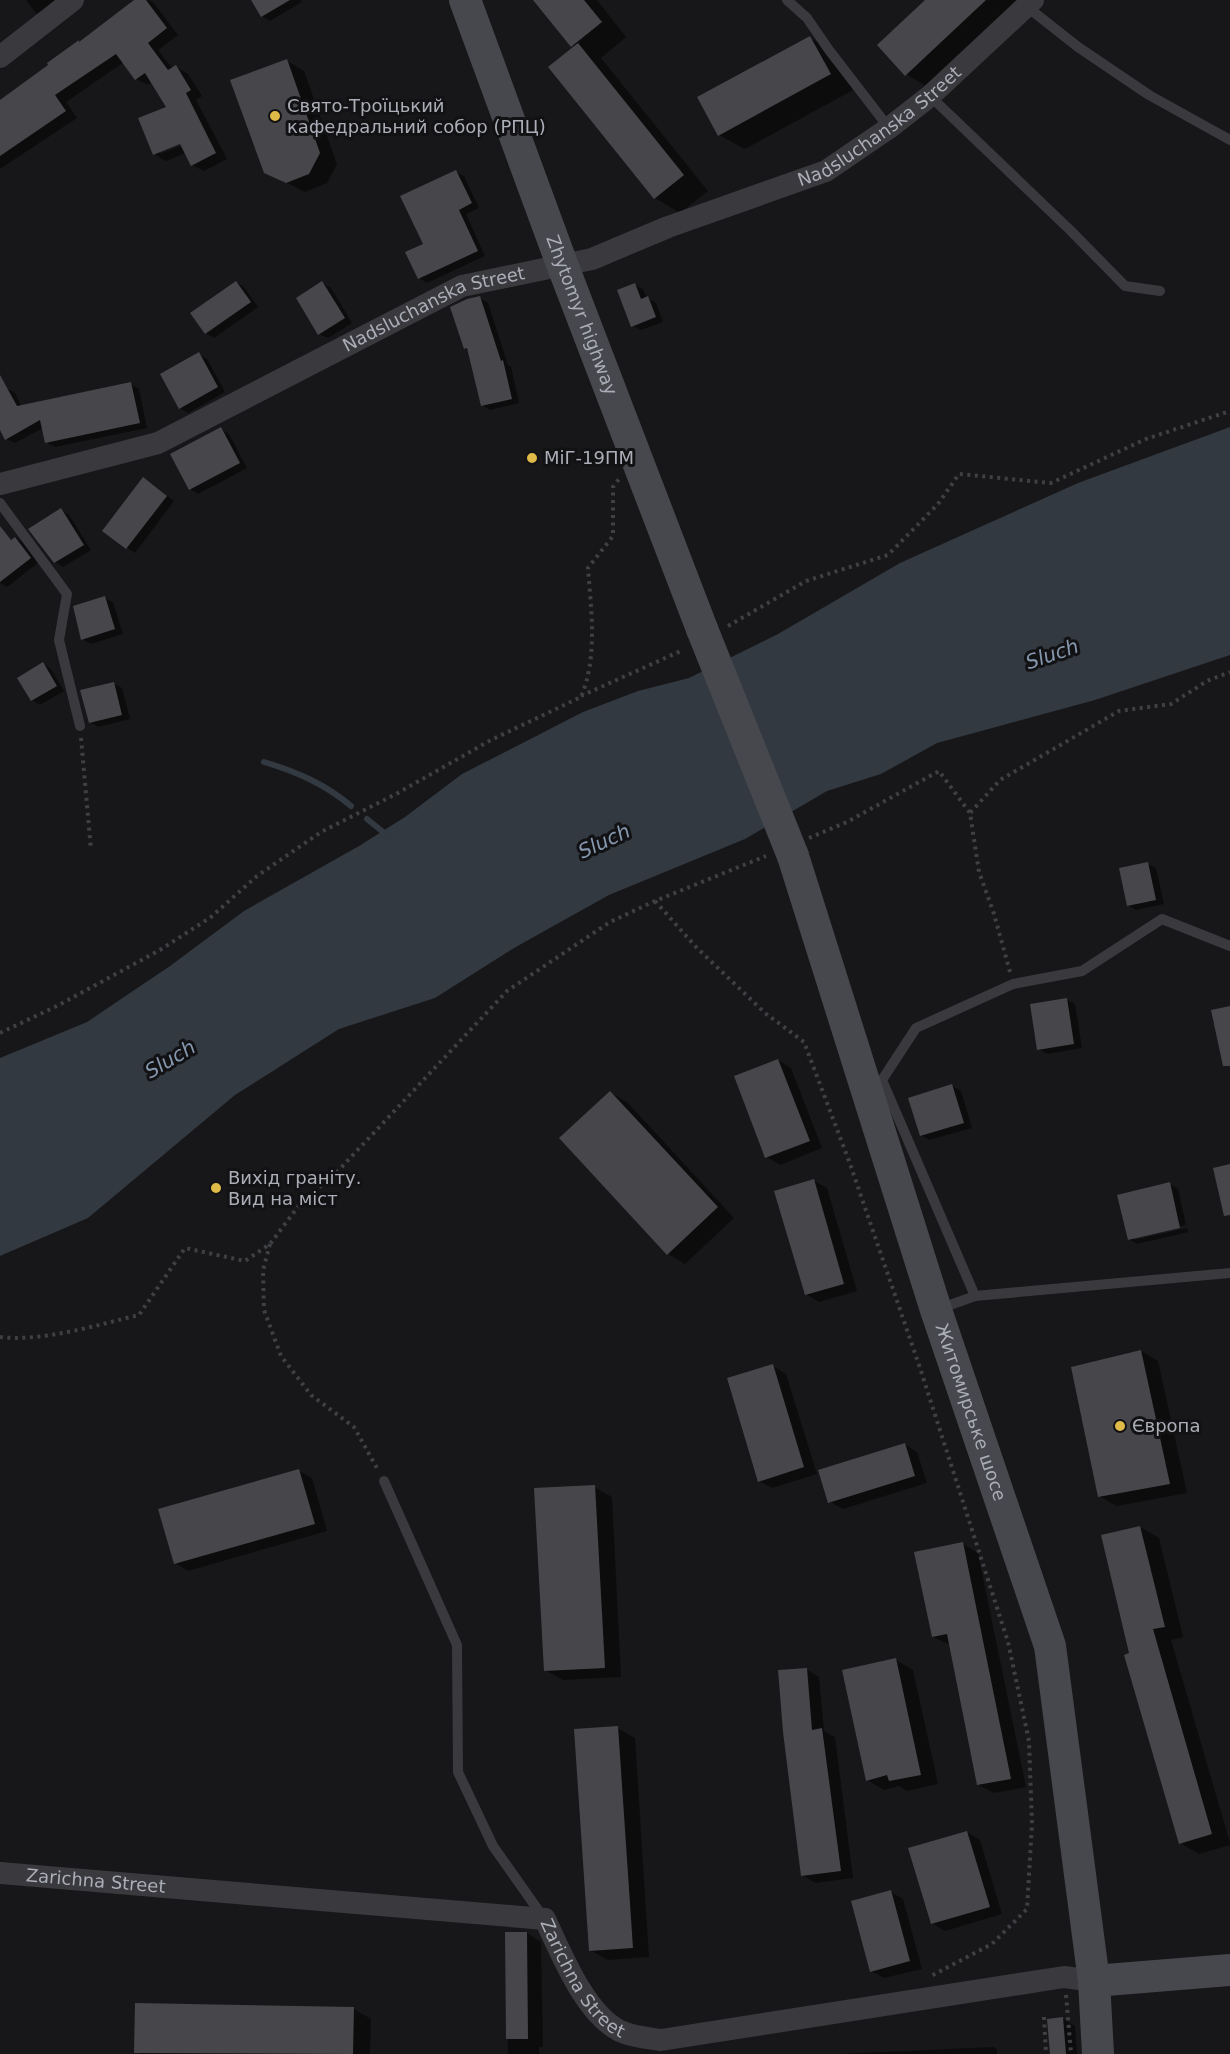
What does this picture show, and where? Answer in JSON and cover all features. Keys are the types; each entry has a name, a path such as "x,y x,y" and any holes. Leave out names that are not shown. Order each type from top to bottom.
{"main road":[{"name":"Zhytomyr highway","path":"465,0 701,637 791,849"},
{"name":"Житомирське шосе","path":"791,849 936,1310 1050,1646 1079,1979 1098,2054"},
{"path":"1079,1979 1229,1972"}],"street":[{"path":"0,57 73,0"},
{"name":"Nadsluchanska Street","path":"0,484 158,443 462,286 592,259 668,227 826,171 889,128 930,96 1029,3"},
{"name":"Zarichna Street","path":"0,1873 545,1919 570,1971 586,1998 602,2016 619,2030 637,2037 661,2040 1079,1979"}],"lane":[{"path":"787,0 807,18 889,128"},
{"path":"1029,3 1078,47 1149,95 1230,140"},
{"path":"930,96 1125,286 1160,291"},
{"path":"0,503 67,594 59,640 80,726"},
{"path":"975,1296 882,1080 916,1028 1013,984 1083,971 1162,919 1230,946"},
{"path":"936,1310 975,1296 1230,1274"},
{"path":"384,1481 457,1645 458,1772 493,1846 545,1919"}],"path":[{"path":"0,1033 57,1006 160,950 211,916 257,876 321,832 396,794 491,740 701,637 806,581 888,555 938,504 959,474 1051,483 1146,439 1230,411"},
{"path":"580,697 586,684 592,632 588,568 613,536 613,487 625,471"},
{"path":"969,813 1000,780 1119,711 1172,704 1207,681 1230,672"},
{"path":"80,726 91,850"},
{"path":"0,1337 63,1333 139,1316 185,1248 244,1261 270,1244 300,1204 337,1172 507,992 610,922 655,901 791,849 847,822 939,771 969,813 979,873 994,914 1013,984"},
{"path":"655,901 696,947 765,1013 804,1042 849,1161 916,1357 1008,1642 1029,1741 1032,1824 1027,1909 992,1944 920,1981"},
{"path":"270,1244 263,1270 264,1310 281,1356 311,1395 354,1427 384,1481"},
{"path":"1071,2054 1079,1979"},
{"path":"1044,2017 1046,2054"}],"water":[{"name":"Sluch","path":"1230,427 1230,655 1095,700 937,743 881,774 827,791 745,839 609,895 514,948 435,998 339,1029 235,1095 88,1218 0,1256 0,1058 87,1022 170,966 244,911 359,846 405,817 462,774 583,712 638,691 689,678 778,634 900,563 1078,483"}],"building":[{"path":"134,0 146,0 167,28 148,43 168,70 176,65 191,90 186,93 216,153 191,166 180,144 153,155 138,118 166,107 145,73 135,80 116,54 55,95 66,111 0,156 0,100"},
{"path":"251,0 290,0 261,17"},
{"path":"533,0 584,0 602,22 571,47"},
{"path":"925,0 986,0 905,76 877,45"},
{"path":"810,36 831,74 718,136 697,97"},
{"path":"578,43 684,175 654,199 548,67"},
{"name":"Свято-Троїцький кафедральний собор (РПЦ)","path":"287,59 320,153 309,174 286,183 264,173 230,80"},
{"path":"456,170 472,203 459,210 478,251 418,279 405,252 423,244 400,196"},
{"path":"236,281 251,302 205,334 190,313"},
{"path":"322,281 345,318 318,335 296,298"},
{"path":"635,283 641,299 648,296 656,317 631,327 617,290"},
{"path":"480,296 501,361 503,360 512,399 481,406 467,348 464,349 450,307"},
{"path":"199,352 218,387 179,409 160,374"},
{"path":"0,375 17,406 131,382 140,423 45,443 40,420 5,440 0,430"},
{"path":"221,427 240,463 189,490 170,454"},
{"path":"143,477 167,496 126,549 102,531"},
{"path":"61,508 84,545 54,563 28,529"},
{"path":"0,526 11,540 15,537 31,558 0,582"},
{"path":"105,596 115,629 81,640 73,606"},
{"path":"43,662 57,686 31,701 17,678"},
{"path":"114,682 122,715 89,723 80,690"},
{"path":"1148,862 1156,900 1127,906 1119,868"},
{"path":"1067,998 1074,1044 1037,1050 1030,1004"},
{"path":"1230,1006 1230,1066 1223,1066 1211,1010"},
{"path":"778,1059 810,1141 765,1158 734,1076"},
{"path":"952,1084 964,1123 920,1136 908,1098"},
{"path":"610,1091 718,1207 667,1255 559,1138"},
{"path":"1230,1164 1230,1215 1224,1216 1213,1168"},
{"path":"814,1179 844,1284 805,1295 774,1191"},
{"path":"1170,1182 1180,1228 1128,1240 1117,1195"},
{"name":"Європа","path":"1141,1350 1170,1484 1098,1497 1071,1367"},
{"path":"773,1364 804,1467 758,1482 727,1378"},
{"path":"905,1443 915,1476 828,1503 818,1470"},
{"path":"299,1469 315,1524 174,1564 158,1509"},
{"path":"595,1485 605,1668 544,1671 534,1488"},
{"path":"1140,1526 1165,1627 1153,1629 1212,1834 1179,1844 1124,1655 1129,1653 1101,1535"},
{"path":"963,1542 1011,1779 977,1785 947,1634 932,1637 914,1552"},
{"path":"896,1658 921,1775 889,1781 887,1775 866,1781 842,1670"},
{"path":"807,1668 812,1730 822,1728 841,1871 801,1876 783,1732 778,1670"},
{"path":"618,1726 633,1948 589,1951 574,1729"},
{"path":"967,1831 990,1907 931,1924 908,1848"},
{"path":"891,1890 910,1961 870,1972 851,1901"},
{"path":"505,1932 527,1932 528,2039 506,2039"},
{"path":"135,2003 354,2007 353,2054 134,2053"},
{"path":"1063,2017 1066,2054 1050,2054 1047,2019"}],"waterway":[{"path":"264,762 310,780 331,791 351,806"},
{"path":"367,819 388,836"}],"place":[{"name":"Свято-Троїцький кафедральний собор (РПЦ)","path":"275,116"},
{"name":"МіГ-19ПМ","path":"532,458"},
{"name":"Вихід граніту. Вид на міст","path":"216,1188"},
{"name":"Європа","path":"1120,1426"}]}
